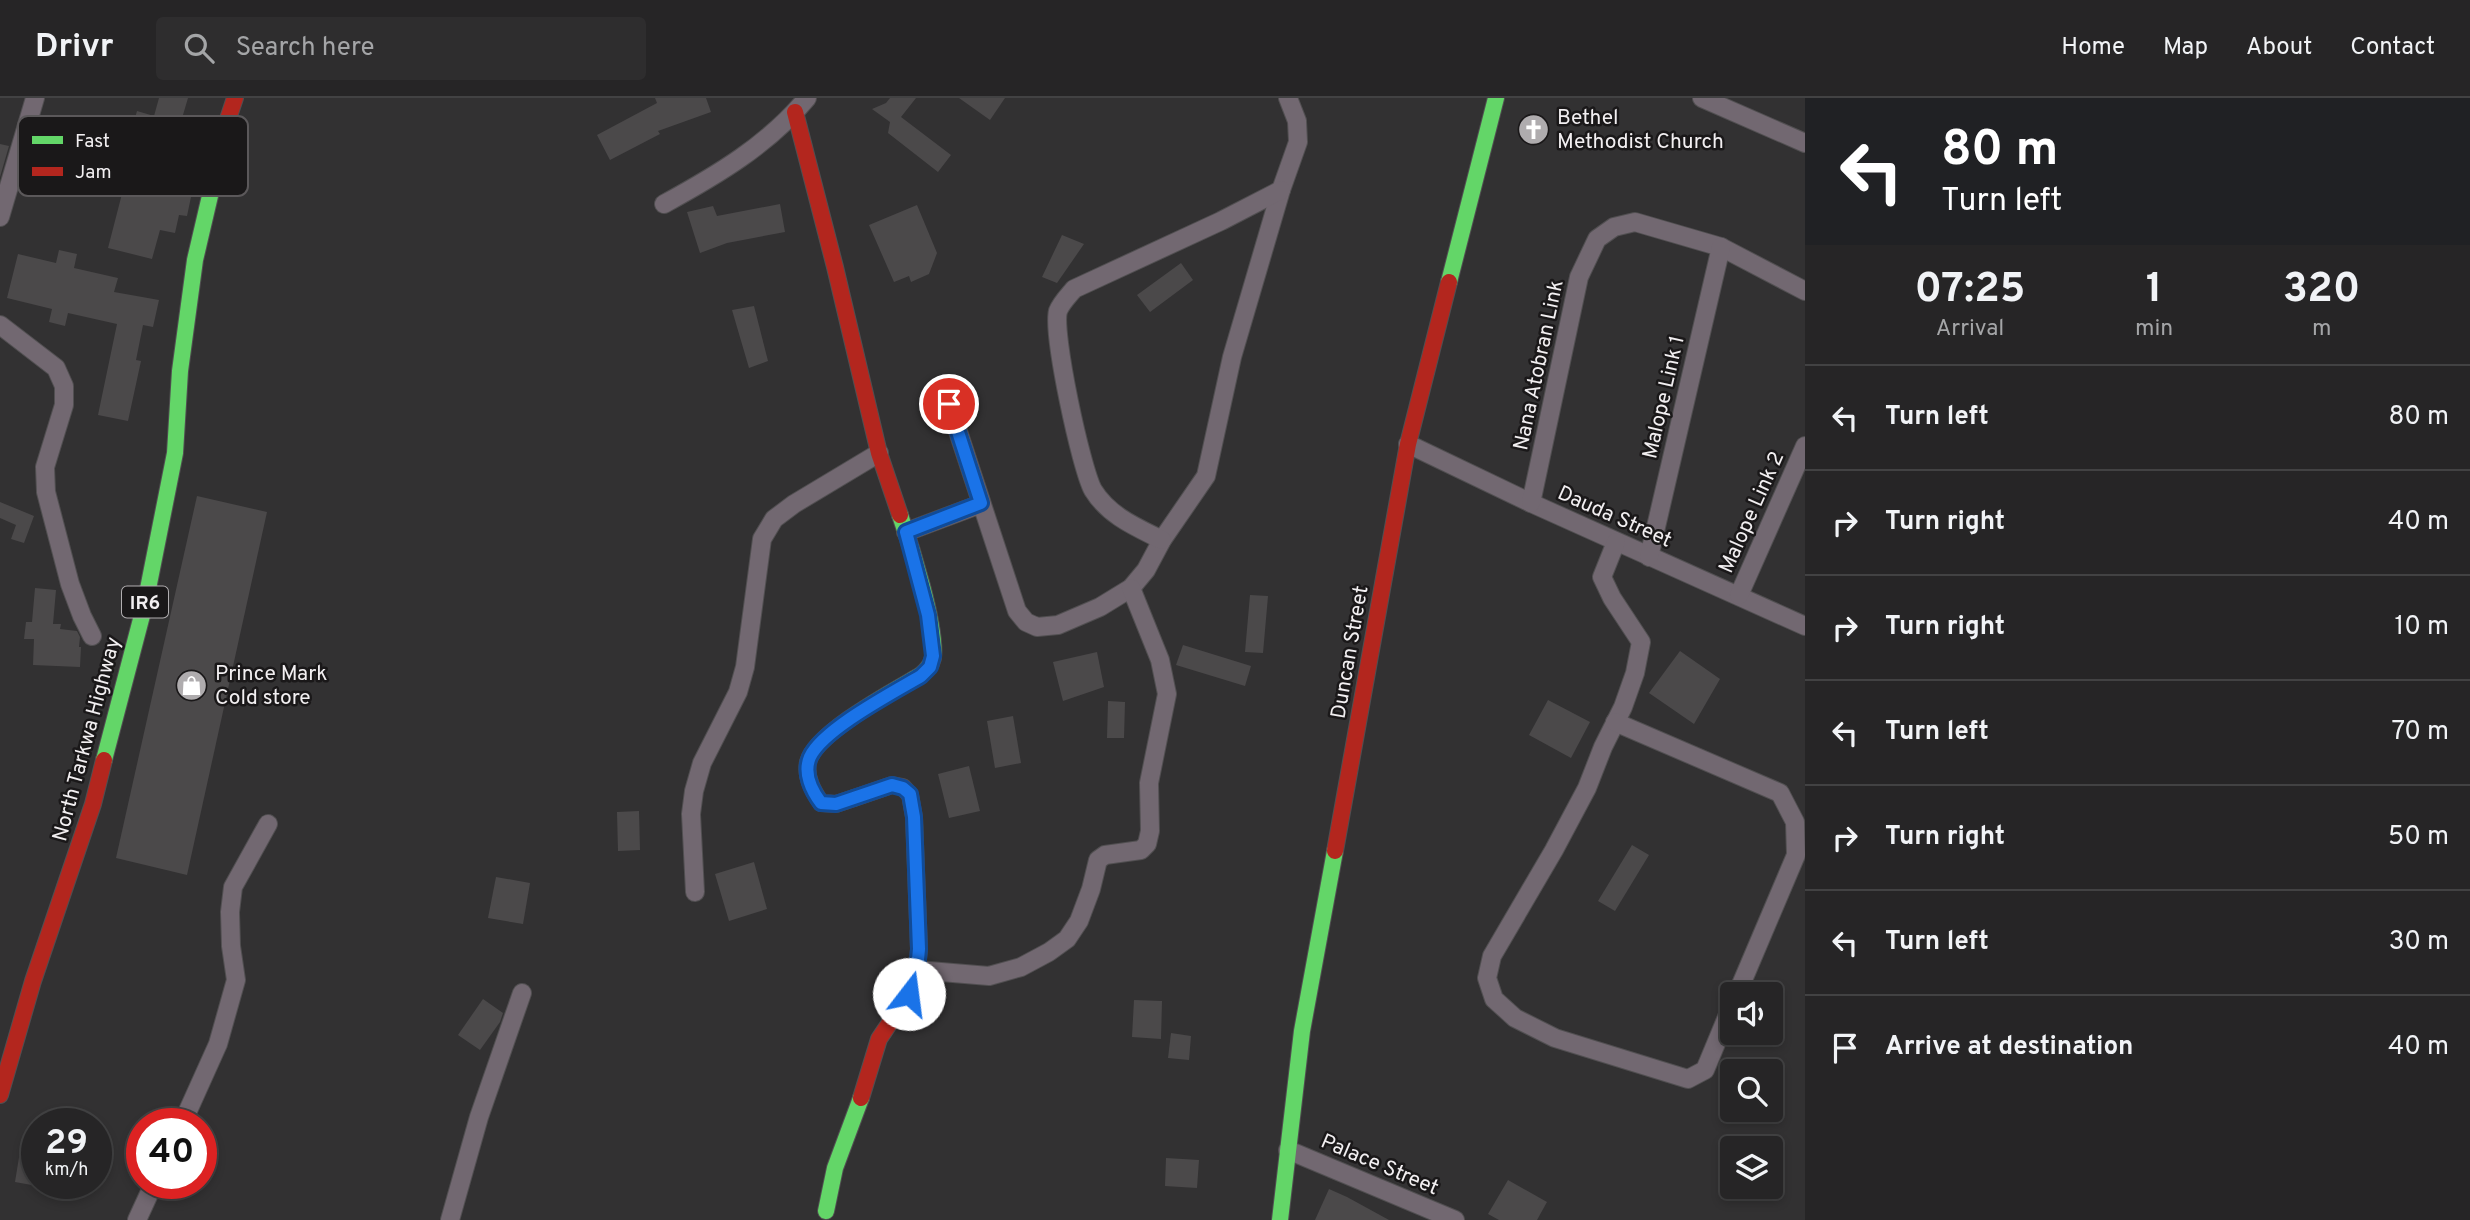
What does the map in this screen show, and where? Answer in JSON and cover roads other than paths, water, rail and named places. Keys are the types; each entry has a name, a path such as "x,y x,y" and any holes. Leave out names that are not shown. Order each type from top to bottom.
{"street":[{"path":"30,116 35,98"},
{"name":"North Tarkwa Highway","path":"229,116 235,98"},
{"path":"664,204 710,179 759,146 795,113 807,98"},
{"path":"949,404 1017,611 1026,622 1037,627 1058,625 1100,607 1131,588 1146,570 1162,540 1206,476 1232,357 1281,190 1298,142 1297,121 1288,98"},
{"name":"Duncan Street","path":"1280,1220 1302,1031 1408,444 1496,98"},
{"path":"1702,98 1805,143"},
{"path":"795,113 839,280 879,453 906,532 928,615 933,656 930,667 921,676 842,725 810,757 808,770 811,790 821,803 836,804 892,785 903,788 910,794 916,858 919,949 917,970 909,994 879,1039 868,1080 835,1168 826,1211"},
{"path":"0,217 18,156"},
{"path":"1162,540 1124,521 1107,508 1094,491 1084,470 1056,334 1059,309 1074,289 1281,190"},
{"name":"North Tarkwa Highway","path":"0,1095 5,1060 93,804 145,604 174,453 180,371 195,260 210,196"},
{"name":"Nana Atobran Link","path":"1531,503 1579,277 1597,239 1614,227 1635,222 1721,247"},
{"path":"1721,247 1805,291"},
{"name":"Malope Link 1","path":"1649,557 1721,247"},
{"path":"0,325 56,369 64,386 64,405 45,467 46,492 70,584 92,636"},
{"name":"Dauda Street","path":"1408,444 1616,542 1805,626"},
{"name":"Malope Link 2","path":"1739,595 1805,446"},
{"path":"695,892 691,814 694,791 702,763 738,692 745,667 762,539 774,519 794,504 879,453"},
{"path":"906,532 981,503"},
{"path":"1616,542 1602,577 1612,598 1641,642 1635,673 1587,788 1492,956 1487,978 1494,999 1515,1017 1555,1038 1688,1079 1705,1070 1720,1034"},
{"path":"917,970 989,976 1021,967 1049,952 1067,939 1079,921 1098,860 1105,855 1141,850 1147,844 1150,831 1149,783 1167,694 1160,660 1131,588"},
{"path":"1615,722 1780,793 1795,822 1796,855 1742,982"},
{"path":"189,1108 218,1044 236,980 231,946 230,912 233,887 268,824"},
{"path":"450,1220 479,1117 522,993"},
{"name":"Palace Street","path":"1288,1150 1455,1220"},
{"path":"137,1220 147,1199"}],"place":[{"name":"Bethel Methodist Church","path":"1534,129"},
{"name":"Prince Mark Cold store","path":"192,685"}]}
